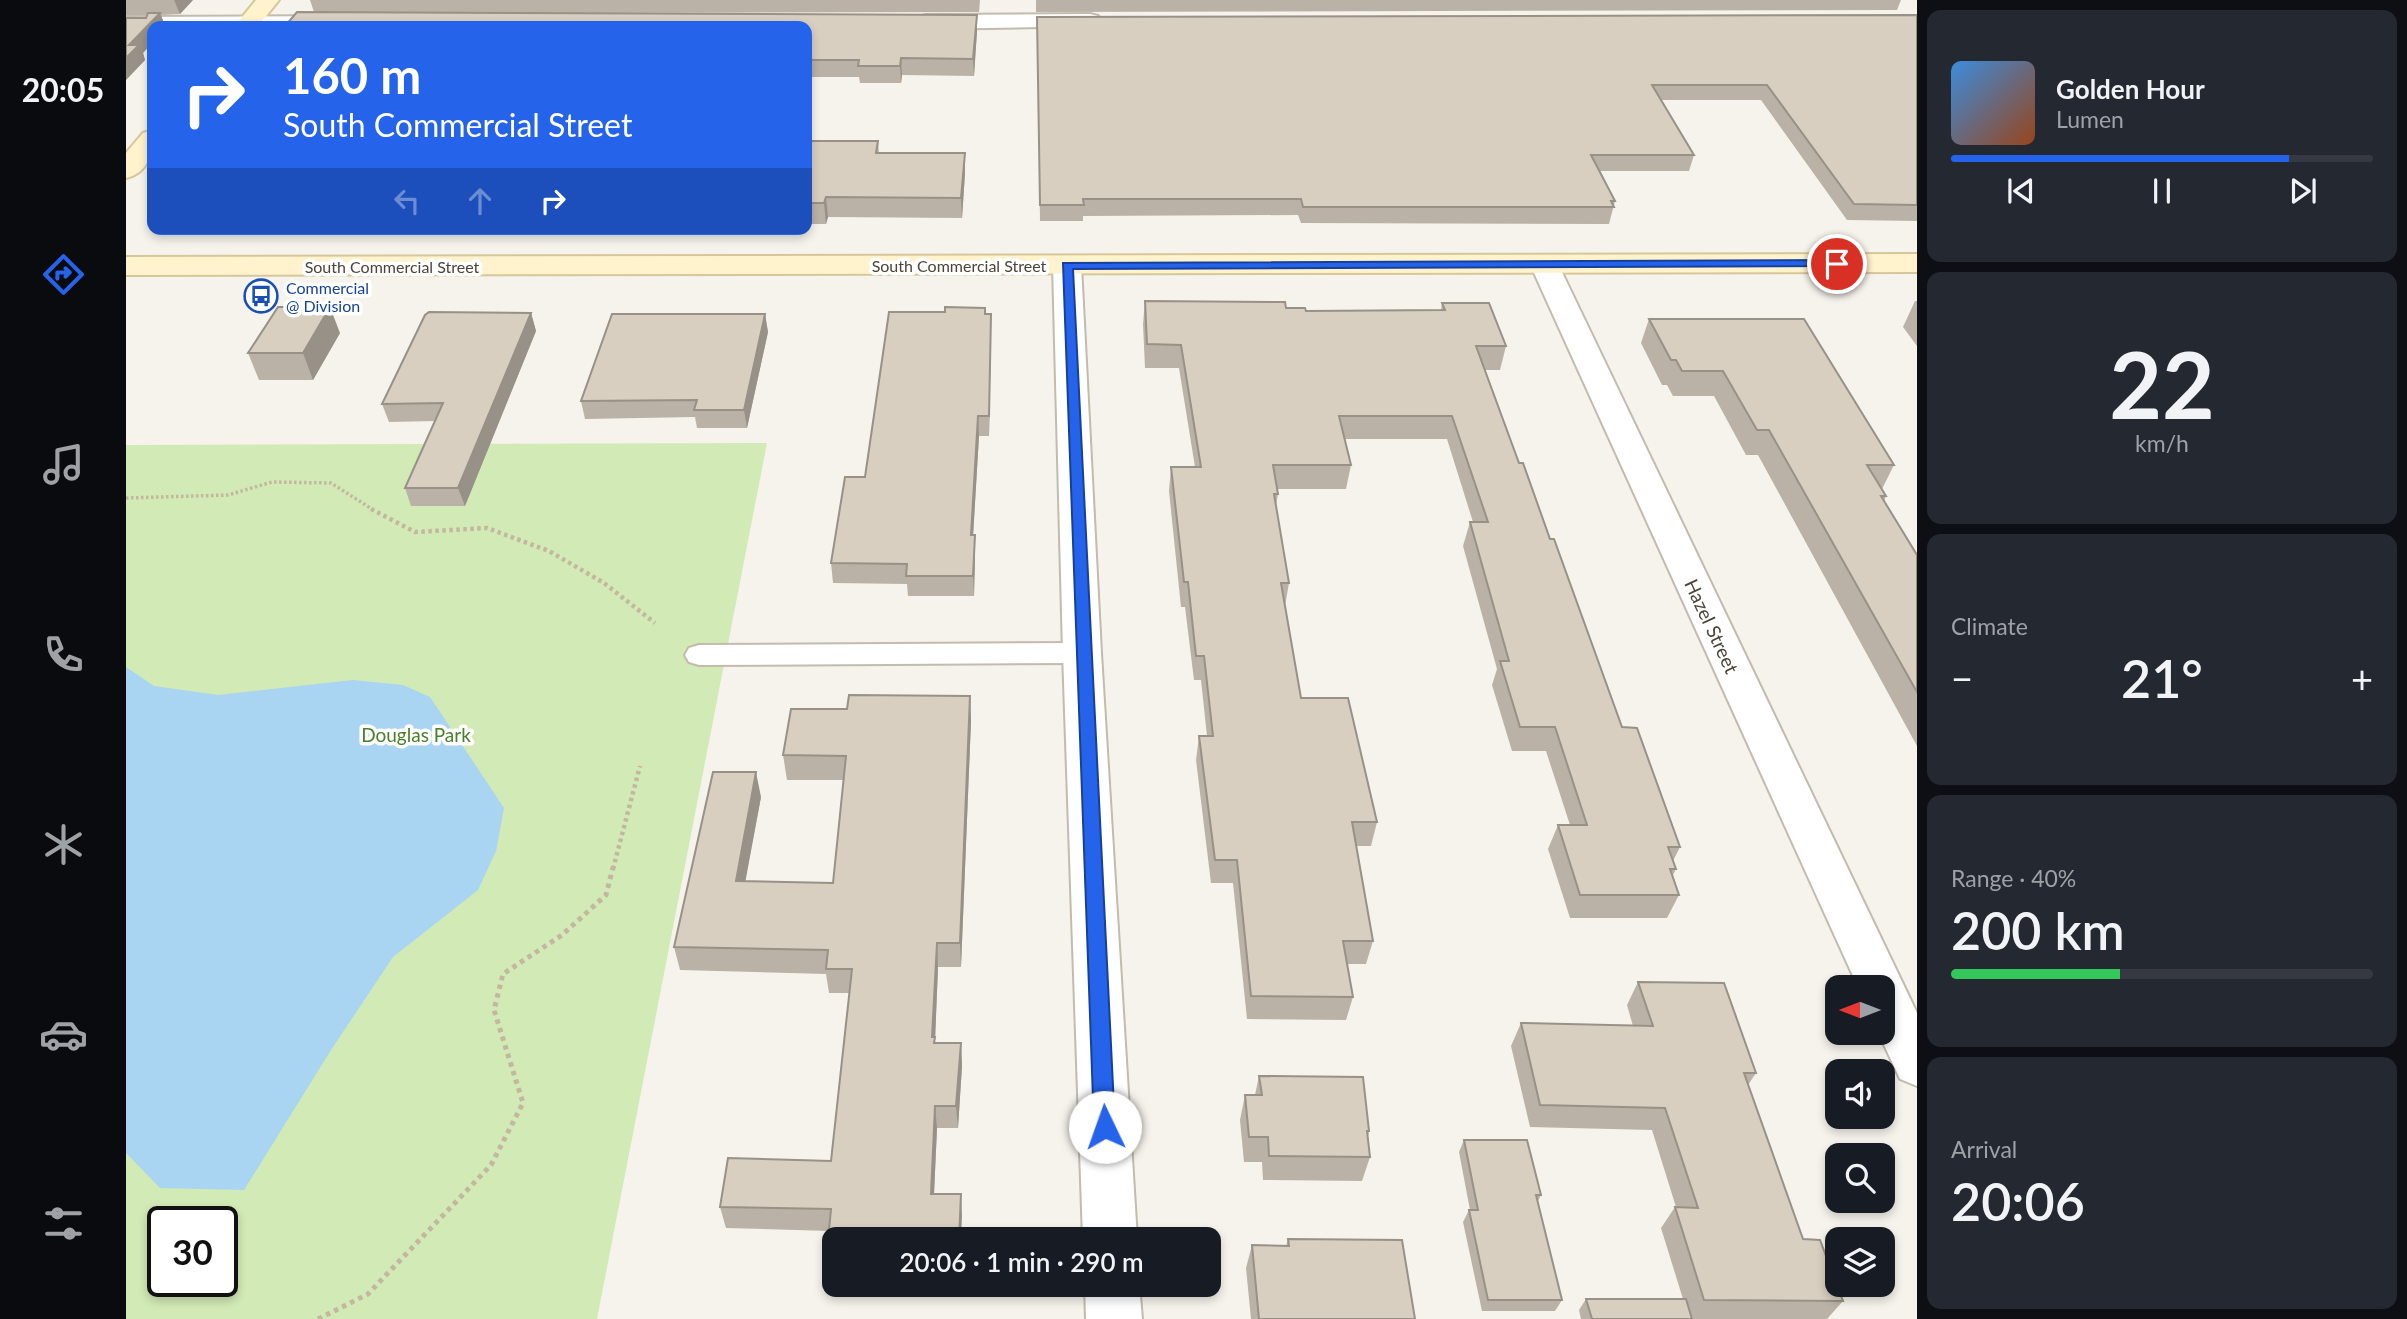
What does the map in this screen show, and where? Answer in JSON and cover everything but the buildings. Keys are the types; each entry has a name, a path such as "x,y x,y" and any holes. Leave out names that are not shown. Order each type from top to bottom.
{"main road":[{"path":"250,21 268,0"},
{"path":"126,170 147,144"},
{"name":"South Commercial Street","path":"126,266 1917,263"}],"street":[{"path":"911,22 1106,21"},
{"path":"126,24 147,24"},
{"name":"Hazel Street","path":"1544,264 1875,975"},
{"path":"1067,265 1082,653 1109,1227"},
{"name":"Hazel Street","path":"1895,1017 1917,1064"},
{"path":"1113,1297 1114,1319"}],"lane":[{"path":"699,655 1082,653"}],"path":[{"path":"126,498 228,495 272,482 331,483 369,508 415,532 487,528 549,551 604,583 655,623"},
{"path":"318,1319 368,1294 491,1165 523,1103 494,1010 503,974 562,934 606,895 640,766"}],"green space":[{"name":"Douglas Park","path":"767,443 597,1319 126,1319 126,445"}],"water":[{"path":"126,667 154,686 218,695 353,680 403,685 430,697 504,808 496,851 478,890 393,957 331,1050 244,1190 160,1188 126,1153"}],"place":[{"name":"Commercial @ Division","path":"261,296"}],"route":[{"path":"1105,1127 1082,653 1067,265 1837,264"}]}
